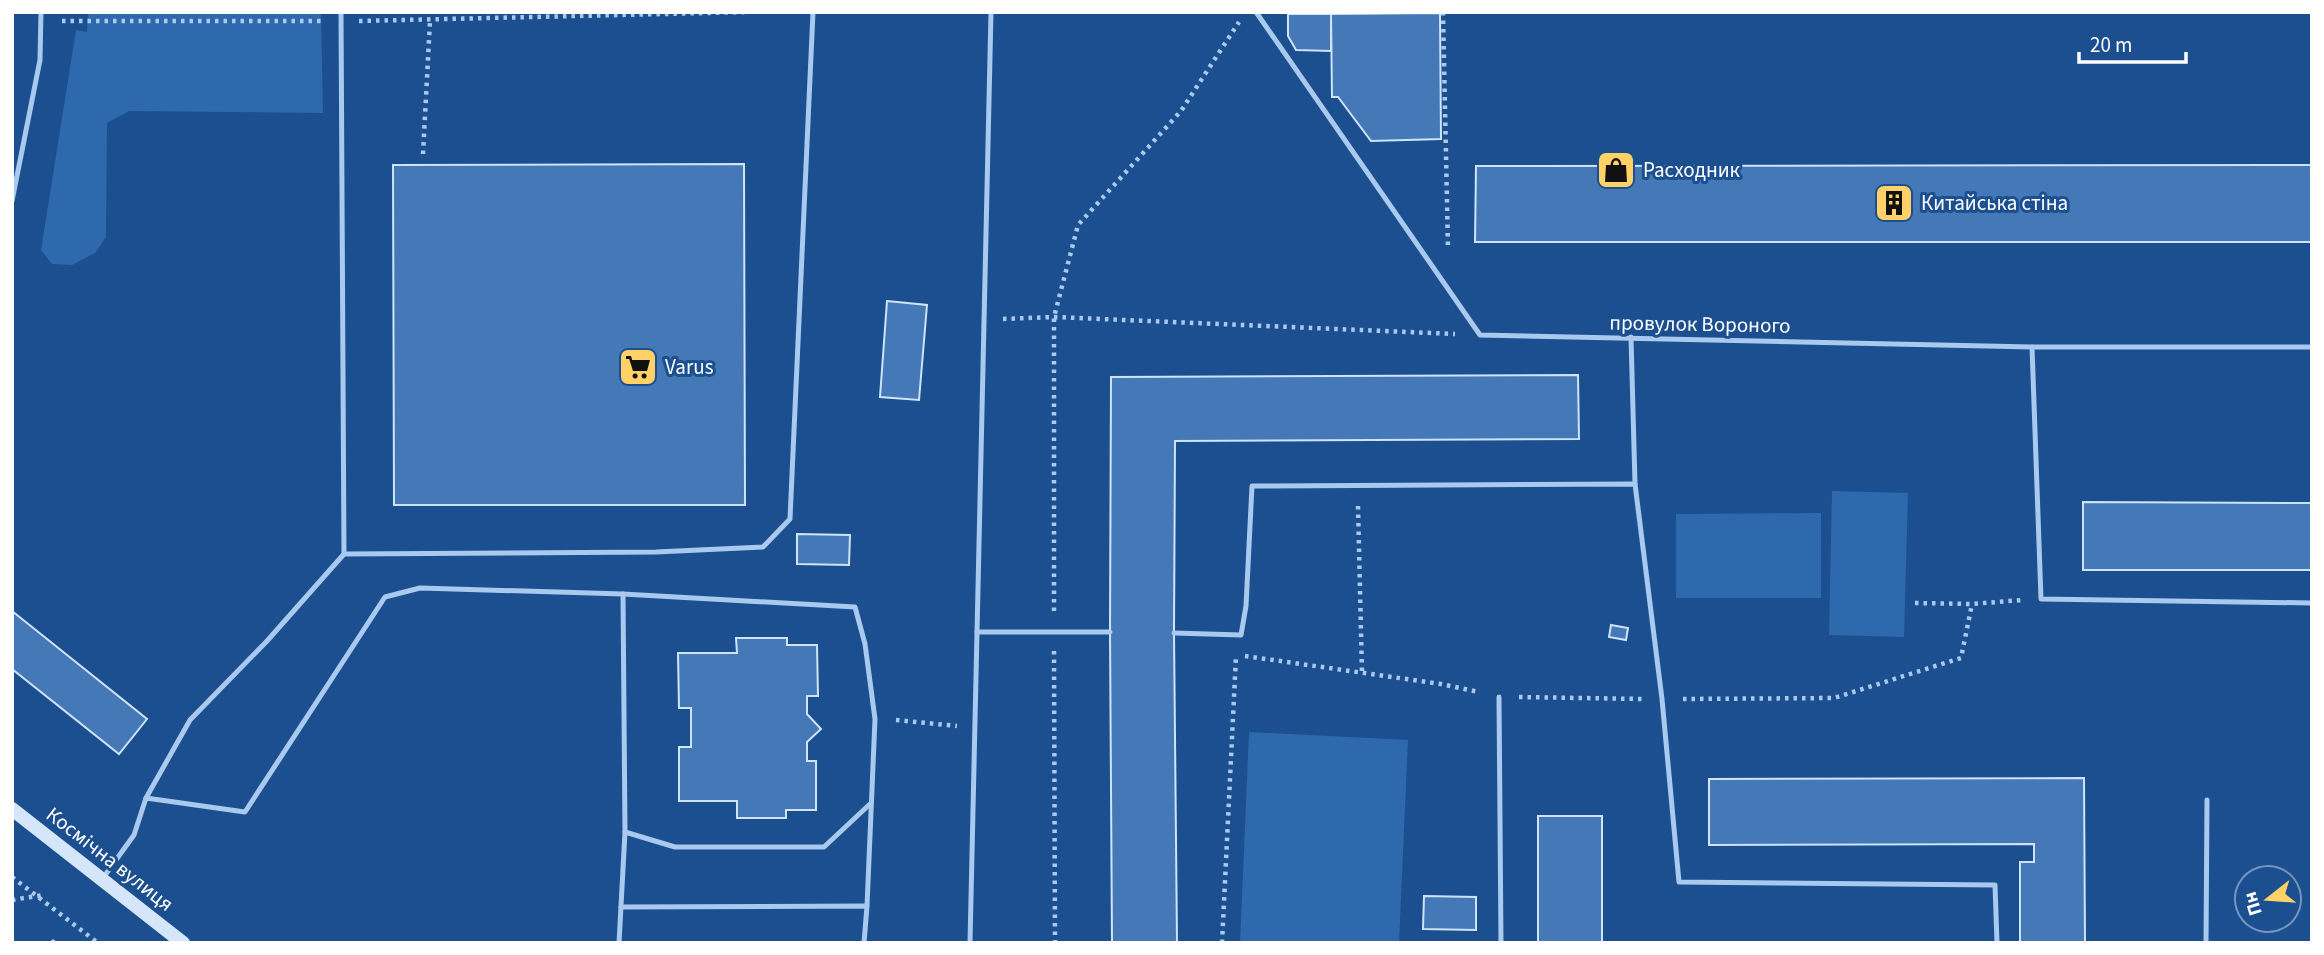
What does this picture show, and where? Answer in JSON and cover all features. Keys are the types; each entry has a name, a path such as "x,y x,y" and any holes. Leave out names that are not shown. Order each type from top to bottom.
{"main road":[{"name":"Космічна вулиця","path":"12,809 183,943"}],"lane":[{"path":"12,201 40,60 41,12"},
{"path":"102,880 134,835 145,798 190,720 267,641 344,554 341,12"},
{"path":"344,554 656,552 763,547 790,519 813,12"},
{"path":"970,943 991,12"},
{"path":"1256,12 1480,335"},
{"name":"провулок Вороного","path":"1480,335 2032,347 2312,347"},
{"path":"1631,337 1635,484 1662,699 1679,882 1995,885 1997,943"},
{"path":"2032,347 2040,599 2312,603"},
{"path":"1174,633 1241,635 1246,606 1252,486 1635,484"},
{"path":"145,798 245,812 385,597 419,588 624,594 855,607 865,644 875,719 864,940 874,943"},
{"path":"619,943 625,832 624,594"},
{"path":"977,632 1110,632"},
{"path":"1499,696 1501,943"},
{"path":"2206,943 2207,800"},
{"path":"625,832 676,847 824,847 870,804"},
{"path":"621,907 867,906"}],"path":[{"path":"41,21 430,21 750,12"},
{"path":"1054,317 1078,225 1181,111 1246,12"},
{"path":"1443,12 1449,292"},
{"path":"423,154 430,21"},
{"path":"984,320 1054,317 1480,335"},
{"path":"1358,485 1362,673"},
{"path":"1915,603 1972,604 2040,599"},
{"path":"1236,655 1441,684 1499,696 1834,698 1961,658 1972,604"},
{"path":"1222,943 1236,655 1241,635"},
{"path":"875,719 975,729"},
{"path":"12,877 40,895 98,943"},
{"path":"12,900 40,895"}],"shaded area":[{"path":"88,12 321,12 323,113 129,111 107,123 106,237 95,253 72,265 52,264 41,250 76,30 87,32"},
{"path":"1832,491 1908,493 1904,637 1829,635"},
{"path":"1821,513 1821,598 1676,598 1676,514"},
{"path":"1249,732 1408,740 1399,943 1240,943"}],"building":[{"path":"1440,13 1441,139 1371,141 1338,97 1332,97 1331,14"},
{"path":"1288,14 1331,14 1331,51 1296,50 1288,36"},
{"path":"744,164 745,505 394,505 393,165"},
{"name":"Китайська стіна","path":"2312,165 2312,242 1475,242 1476,166"},
{"path":"887,301 927,305 919,400 880,397"},
{"path":"1578,375 1579,439 1175,441 1177,943 1112,943 1111,377"},
{"path":"2083,502 2312,503 2312,570 2083,570"},
{"path":"797,534 850,535 849,565 797,564"},
{"path":"12,611 147,719 119,754 12,669"},
{"path":"1611,625 1628,628 1626,640 1609,637"},
{"path":"736,638 787,638 787,645 817,645 818,696 807,696 807,714 821,729 807,742 807,761 816,761 816,810 786,810 786,818 737,818 737,801 679,801 679,747 691,747 691,708 679,708 678,653 737,653"},
{"path":"2084,778 2085,943 2020,943 2020,862 2034,862 2034,844 1709,845 1709,779"},
{"path":"1538,816 1602,816 1602,943 1538,943"},
{"path":"1424,896 1476,897 1476,930 1423,929"}],"place":[{"name":"Расходник","path":"1616,170"},
{"name":"Китайська стіна","path":"1894,203"},
{"name":"Varus","path":"638,367"}]}
